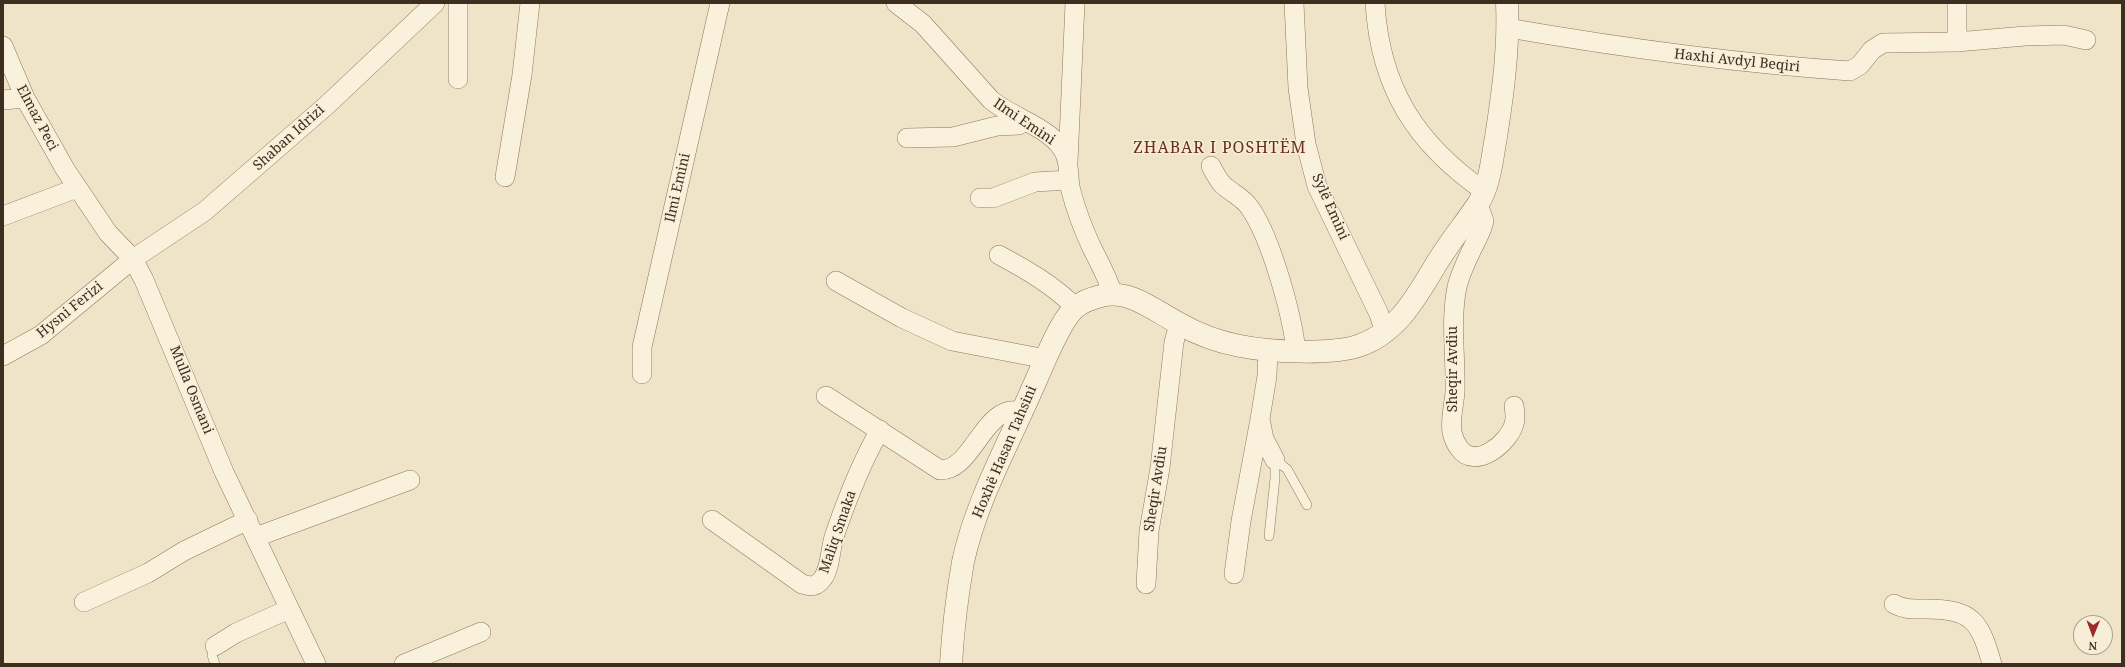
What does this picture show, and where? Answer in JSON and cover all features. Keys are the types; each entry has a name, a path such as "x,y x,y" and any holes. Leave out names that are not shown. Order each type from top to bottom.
{"street":[{"name":"Shaban Idrizi","path":"133,259 205,211 239,183 327,105 435,3"},
{"path":"458,3 458,79"},
{"path":"505,177 522,75 530,3"},
{"name":"Ilmi Emini","path":"642,374 642,348 720,3"},
{"name":"Ilmi Emini","path":"896,3 923,24 991,100 1049,136 1062,149 1068,171 1071,191 1092,247 1109,280 1113,295"},
{"path":"980,198 993,198 1068,171 1075,3"},
{"name":"Sylë Emini","path":"1294,3 1298,88 1306,144 1317,186 1380,314 1385,333"},
{"path":"1375,3 1377,28 1385,67 1400,103 1416,127 1481,197"},
{"path":"999,255 1037,277 1063,295 1075,307 1102,296 1113,295 1126,297 1147,305 1179,324 1211,339 1268,350 1327,350 1358,346 1385,333 1415,300 1446,248 1481,197 1492,164 1504,85 1508,28 1507,3"},
{"path":"1957,3 1957,42"},
{"name":"Haxhi Avdyl Beqiri","path":"1508,28 1674,55 1743,63 1850,71 1860,65 1872,50 1882,43 1957,42 2025,36 2064,35 2086,40"},
{"name":"Elmaz Peci","path":"3,46 25,98 77,188 108,233 133,259"},
{"path":"3,100 25,98"},
{"path":"907,138 953,137 997,126 1019,125 1023,121"},
{"path":"1211,166 1223,184 1241,197 1250,208 1267,240 1294,332 1296,351"},
{"path":"3,216 77,188"},
{"name":"Sheqir Avdiu","path":"1481,197 1484,221 1458,285 1453,312 1455,391 1452,431 1459,448 1465,454 1474,457 1485,454 1497,448 1505,440 1514,424 1514,406"},
{"name":"Hysni Ferizi","path":"3,356 41,335 133,259"},
{"name":"Mulla Osmani","path":"133,259 163,321 224,472 316,664"},
{"path":"836,281 902,318 952,341 1046,359"},
{"name":"Hoxhë Hasan Tahsini","path":"951,664 953,625 964,562 973,526 988,487 1046,359 1062,326 1075,307"},
{"name":"Sheqir Avdiu","path":"1146,584 1149,531 1160,468 1174,342 1179,324"},
{"path":"1234,574 1241,520 1267,376 1268,350"},
{"path":"826,396 940,470 953,468 992,422 1005,412 1015,410 1022,412"},
{"path":"1260,419 1264,439 1275,460"},
{"name":"Maliq Smaka","path":"712,520 802,584 809,586 816,585 823,578 834,535 855,483 880,430"},
{"path":"256,537 410,480"},
{"path":"84,602 148,573 184,551 248,520"},
{"path":"1894,604 1902,609 1943,609 1962,613 1977,624 1982,633 1992,664"},
{"path":"215,655 236,633 289,609"},
{"path":"404,664 477,639 424,664"}],"lane":[{"path":"1275,460 1287,469 1307,505"},
{"path":"1269,536 1275,460"}],"district":[{"name":"ZHABAR I POSHTËM","path":"1220,148"}]}
